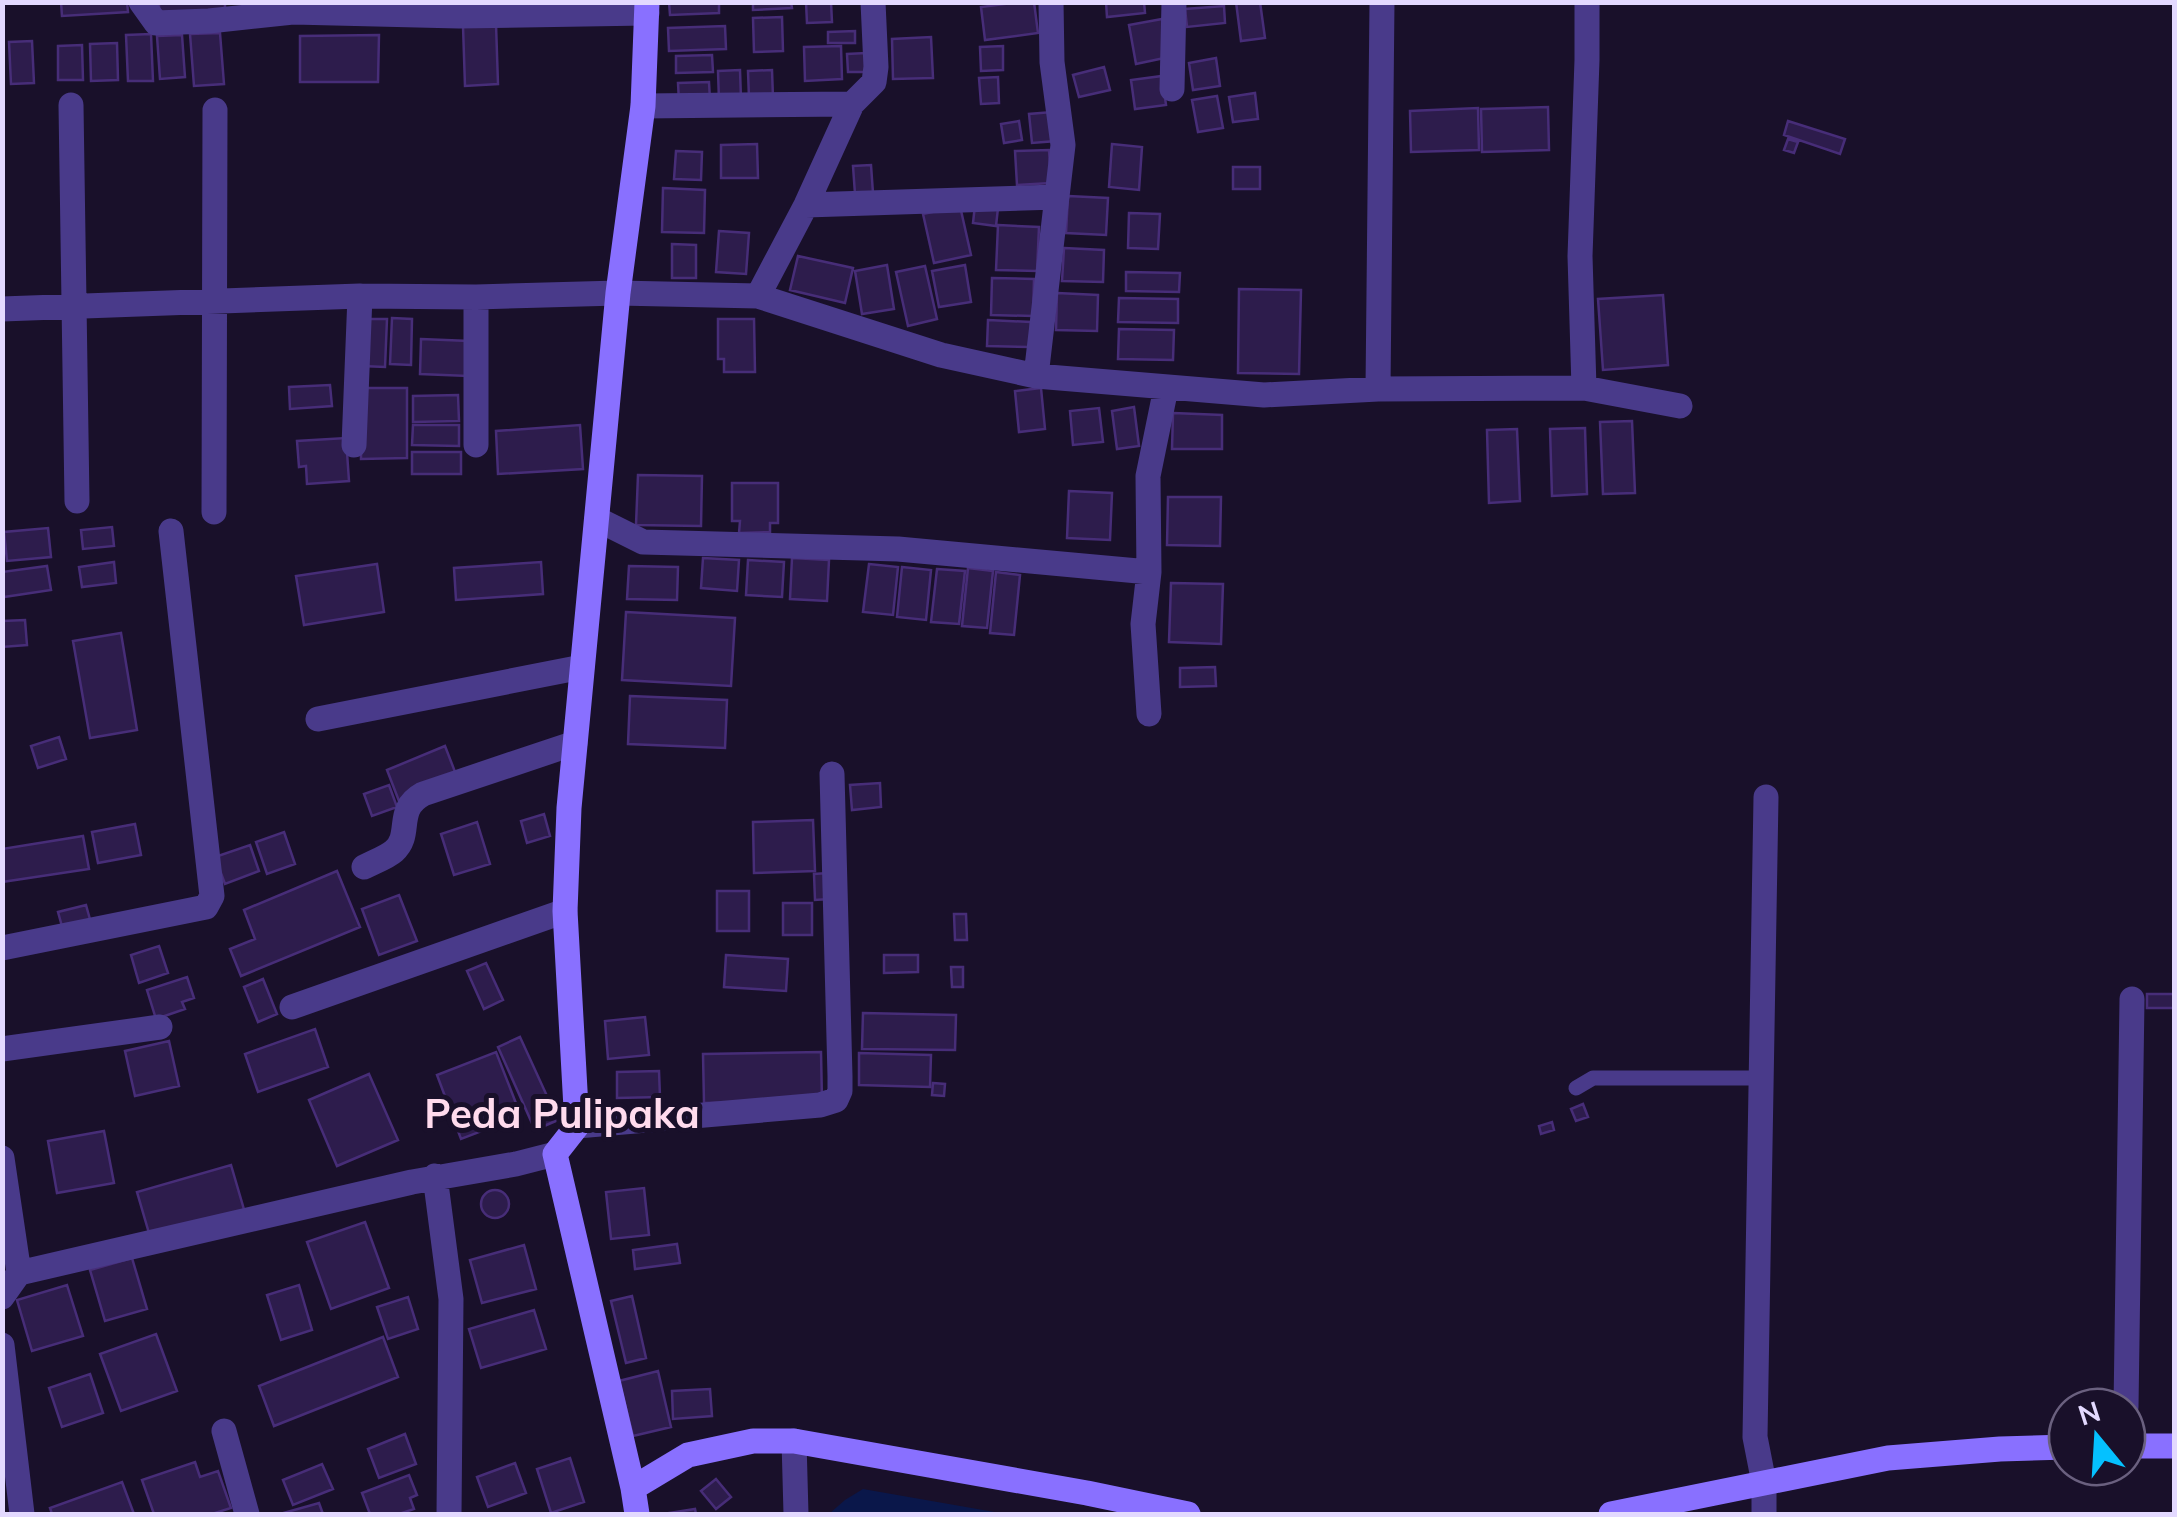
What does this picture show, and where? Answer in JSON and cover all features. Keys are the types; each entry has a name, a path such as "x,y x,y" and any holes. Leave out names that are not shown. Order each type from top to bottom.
{"main road":[{"path":"636,1514 555,1154 577,1126 564,911 575,743 618,293 643,106 647,8"},
{"path":"633,1488 688,1455 753,1440 794,1441 1087,1492 1188,1514"},
{"path":"2147,1446 2174,1446"},
{"path":"1611,1514 1888,1458 2047,1448"}],"street":[{"path":"142,2 156,23 210,21 293,7 647,8"},
{"path":"758,296 806,206 852,104 874,82 872,2"},
{"path":"1036,376 1063,145 1052,62 1051,2"},
{"path":"1172,89 1174,2"},
{"path":"1378,389 1382,2"},
{"path":"1584,388 1580,256 1586,2"},
{"path":"643,106 852,104"},
{"path":"71,105 77,501"},
{"path":"214,512 215,110"},
{"path":"806,206 1057,197"},
{"path":"2,309 360,296 758,296 940,356 1036,376 1264,395 1378,389 1584,388 1680,406"},
{"path":"354,446 360,296"},
{"path":"476,297 476,445"},
{"path":"1149,714 1143,624 1149,572 1148,476 1166,388"},
{"path":"598,519 643,542 898,548 1149,572"},
{"path":"2,948 206,908 212,896 172,531"},
{"path":"318,719 582,666"},
{"path":"364,867 394,851 401,841 407,807 423,794 575,743"},
{"path":"577,1126 820,1105 836,1100 840,1076 832,774"},
{"path":"1764,1514 1764,1483 1754,1437 1766,797"},
{"path":"292,1007 564,911"},
{"path":"2126,1387 2132,999"},
{"path":"2,1049 160,1027"},
{"path":"2,1297 19,1273 436,1176 555,1154"},
{"path":"2,1158 19,1273"},
{"path":"436,1176 451,1298 449,1514"},
{"path":"2,1345 22,1514"},
{"path":"224,1430 247,1514"},
{"path":"794,1441 796,1514"}],"lane":[{"path":"1576,1088 1594,1078 1761,1078"}],"shaded area":[{"path":"863,1489 1006,1514 829,1514"}],"building":[{"path":"61,2 127,2 128,12 62,16"},
{"path":"159,2 225,2 225,13 159,13"},
{"path":"669,2 719,2 719,13 670,15"},
{"path":"753,2 791,2 792,8 753,10"},
{"path":"806,2 831,2 832,22 807,23"},
{"path":"1034,2 1038,33 985,40 981,7"},
{"path":"1106,2 1144,2 1145,13 1107,17"},
{"path":"1236,2 1260,2 1265,38 1241,41"},
{"path":"1224,6 1225,23 1187,27 1185,9"},
{"path":"782,17 783,51 754,52 753,18"},
{"path":"1162,19 1169,57 1136,64 1129,25"},
{"path":"496,24 498,84 465,86 463,26"},
{"path":"725,26 726,49 669,51 668,28"},
{"path":"855,31 855,43 828,43 828,32"},
{"path":"220,33 224,84 194,86 190,34"},
{"path":"151,34 153,81 128,81 126,35"},
{"path":"182,35 185,77 160,79 157,36"},
{"path":"379,35 378,82 300,82 300,36"},
{"path":"931,37 933,78 893,79 892,39"},
{"path":"32,41 34,83 11,84 9,42"},
{"path":"117,43 118,80 91,81 90,44"},
{"path":"82,45 83,80 58,80 58,46"},
{"path":"841,46 842,79 805,81 804,47"},
{"path":"1003,46 1003,70 981,71 980,47"},
{"path":"866,53 866,72 848,72 847,54"},
{"path":"712,55 713,72 676,73 676,56"},
{"path":"1216,58 1220,86 1193,90 1189,63"},
{"path":"1104,67 1110,90 1079,97 1073,75"},
{"path":"740,70 741,99 719,101 718,71"},
{"path":"772,70 773,98 749,98 748,71"},
{"path":"1162,76 1166,105 1135,109 1131,80"},
{"path":"998,77 999,103 981,104 979,78"},
{"path":"709,82 710,100 679,102 678,83"},
{"path":"1255,93 1258,119 1233,122 1229,97"},
{"path":"1217,96 1223,128 1198,132 1192,100"},
{"path":"1548,107 1549,150 1482,152 1481,109"},
{"path":"1478,108 1479,150 1411,152 1410,111"},
{"path":"1052,112 1056,141 1032,143 1029,114"},
{"path":"1019,121 1022,140 1004,143 1001,124"},
{"path":"1788,121 1845,139 1840,154 1784,135"},
{"path":"1788,139 1798,142 1794,153 1784,150"},
{"path":"757,144 758,178 721,178 721,145"},
{"path":"1112,144 1142,147 1139,190 1109,187"},
{"path":"1049,150 1051,183 1017,185 1015,151"},
{"path":"676,151 702,152 701,180 674,179"},
{"path":"871,165 873,193 855,194 853,166"},
{"path":"1233,167 1260,167 1260,189 1233,189"},
{"path":"663,188 705,190 704,233 662,232"},
{"path":"1068,196 1108,198 1106,235 1066,233"},
{"path":"975,205 998,208 996,226 973,223"},
{"path":"960,206 971,255 934,263 923,214"},
{"path":"1129,213 1160,214 1158,249 1128,248"},
{"path":"998,225 1039,227 1037,271 996,270"},
{"path":"719,231 749,233 746,274 716,272"},
{"path":"672,244 696,245 696,278 672,278"},
{"path":"1064,248 1104,250 1103,282 1062,281"},
{"path":"798,256 853,268 845,303 790,290"},
{"path":"887,265 894,309 862,314 855,271"},
{"path":"965,265 971,302 939,307 932,271"},
{"path":"925,266 937,319 908,326 896,272"},
{"path":"1126,272 1180,273 1179,292 1126,291"},
{"path":"992,278 1034,279 1033,316 991,315"},
{"path":"1239,289 1301,290 1299,374 1238,373"},
{"path":"1057,293 1098,295 1097,331 1056,330"},
{"path":"1663,295 1668,365 1603,370 1598,299"},
{"path":"1119,298 1178,299 1178,323 1118,322"},
{"path":"392,318 412,319 411,365 390,364"},
{"path":"364,319 387,319 385,367 362,366"},
{"path":"718,319 754,319 755,372 724,372 724,359 718,359"},
{"path":"988,320 1031,322 1030,347 987,346"},
{"path":"1119,329 1174,330 1173,360 1118,359"},
{"path":"421,339 469,341 468,376 420,374"},
{"path":"330,385 332,406 290,409 289,387"},
{"path":"361,388 407,388 407,458 361,459"},
{"path":"1041,388 1045,429 1019,432 1015,391"},
{"path":"458,395 459,421 413,422 413,396"},
{"path":"1134,407 1139,446 1117,449 1112,411"},
{"path":"1099,408 1103,442 1073,445 1070,411"},
{"path":"1173,413 1222,415 1222,449 1172,449"},
{"path":"1632,421 1635,493 1603,494 1600,422"},
{"path":"413,425 459,425 459,446 412,445"},
{"path":"580,425 583,469 498,474 496,431"},
{"path":"1585,428 1587,494 1552,496 1550,429"},
{"path":"1517,429 1520,501 1489,503 1487,430"},
{"path":"346,438 349,481 307,484 306,466 299,467 297,441"},
{"path":"412,452 461,452 461,474 412,474"},
{"path":"638,475 702,476 701,526 636,525"},
{"path":"732,483 778,483 778,523 770,523 770,532 739,533 740,521 732,521"},
{"path":"1069,491 1112,493 1110,540 1067,538"},
{"path":"1168,497 1221,497 1220,546 1167,545"},
{"path":"112,527 114,546 83,549 81,530"},
{"path":"48,528 51,557 7,561 4,532"},
{"path":"703,558 739,560 737,591 701,588"},
{"path":"792,558 829,560 827,601 790,599"},
{"path":"748,560 784,562 782,597 746,595"},
{"path":"114,562 116,583 82,587 79,567"},
{"path":"541,562 543,594 456,600 454,568"},
{"path":"377,564 384,612 304,625 296,576"},
{"path":"869,564 898,567 893,615 863,612"},
{"path":"47,566 51,590 4,597 2,572"},
{"path":"629,566 678,567 677,600 627,599"},
{"path":"902,567 931,570 926,620 897,617"},
{"path":"968,568 993,571 987,628 962,626"},
{"path":"937,569 965,571 959,624 931,622"},
{"path":"996,572 1020,575 1014,635 990,633"},
{"path":"1171,583 1223,584 1221,644 1169,642"},
{"path":"626,612 735,618 731,686 622,680"},
{"path":"25,620 27,645 2,647 2,621"},
{"path":"121,633 137,730 90,738 73,641"},
{"path":"1215,667 1216,686 1180,687 1180,668"},
{"path":"630,696 727,700 725,748 628,744"},
{"path":"59,737 66,759 38,768 31,746"},
{"path":"445,746 457,777 399,801 387,770"},
{"path":"880,783 881,807 852,810 850,785"},
{"path":"389,785 397,807 372,816 364,794"},
{"path":"544,814 550,836 527,843 521,821"},
{"path":"813,820 815,871 754,873 753,822"},
{"path":"477,822 490,864 454,875 441,834"},
{"path":"135,824 141,855 98,863 92,832"},
{"path":"284,832 295,864 267,874 256,842"},
{"path":"83,836 89,869 2,882 2,849"},
{"path":"250,845 259,871 225,884 215,857"},
{"path":"337,871 360,927 241,976 230,949 255,939 244,910"},
{"path":"828,873 829,899 815,900 814,874"},
{"path":"717,891 749,891 749,931 717,931"},
{"path":"399,895 417,941 379,955 362,909"},
{"path":"783,903 812,903 812,935 783,935"},
{"path":"86,905 91,923 63,930 58,912"},
{"path":"954,914 966,914 967,940 955,940"},
{"path":"159,946 168,973 139,983 131,955"},
{"path":"726,955 788,959 786,991 724,987"},
{"path":"884,955 918,955 918,972 884,973"},
{"path":"486,963 503,1000 484,1009 467,971"},
{"path":"951,967 963,967 963,987 952,987"},
{"path":"187,977 194,998 182,1002 185,1009 156,1019 147,990"},
{"path":"263,979 277,1014 258,1022 244,987"},
{"path":"2147,994 2174,994 2174,1008 2147,1008"},
{"path":"863,1013 956,1015 955,1050 862,1049"},
{"path":"645,1017 649,1055 608,1059 605,1021"},
{"path":"315,1029 328,1067 258,1092 245,1054"},
{"path":"520,1037 558,1120 535,1130 498,1047"},
{"path":"169,1041 179,1086 135,1096 125,1051"},
{"path":"496,1052 521,1116 461,1139 437,1075"},
{"path":"821,1052 822,1101 704,1103 703,1054"},
{"path":"859,1053 931,1055 930,1087 859,1085"},
{"path":"659,1071 660,1097 617,1098 617,1072"},
{"path":"369,1074 398,1140 337,1166 309,1100"},
{"path":"933,1083 945,1084 944,1096 932,1095"},
{"path":"1583,1104 1588,1117 1576,1121 1571,1109"},
{"path":"1552,1122 1554,1130 1541,1134 1539,1126"},
{"path":"104,1131 114,1183 57,1193 48,1141"},
{"path":"231,1165 245,1213 151,1240 137,1192"},
{"path":"644,1188 649,1235 611,1239 606,1192"},
{"path":"495,1190 505,1194 509,1204 505,1214 495,1218 485,1214 481,1204 485,1194"},
{"path":"365,1222 389,1288 331,1309 307,1242"},
{"path":"677,1244 680,1263 635,1269 633,1250"},
{"path":"524,1245 536,1289 482,1303 470,1260"},
{"path":"132,1258 147,1309 105,1321 90,1270"},
{"path":"67,1285 83,1336 32,1351 17,1300"},
{"path":"299,1285 312,1330 281,1340 267,1295"},
{"path":"632,1296 646,1358 626,1363 611,1301"},
{"path":"408,1297 418,1329 388,1339 377,1307"},
{"path":"534,1310 546,1349 481,1368 469,1329"},
{"path":"156,1334 177,1391 121,1411 100,1354"},
{"path":"383,1337 398,1377 274,1426 259,1386"},
{"path":"658,1371 671,1427 633,1436 619,1381"},
{"path":"90,1374 103,1413 62,1427 49,1388"},
{"path":"710,1389 712,1416 673,1419 672,1391"},
{"path":"405,1434 416,1464 379,1478 368,1449"},
{"path":"570,1458 584,1502 551,1513 537,1469"},
{"path":"195,1462 200,1477 218,1471 231,1508 212,1514 154,1514 142,1480"},
{"path":"515,1463 526,1493 488,1507 477,1477"},
{"path":"322,1464 333,1489 293,1505 283,1480"},
{"path":"409,1475 417,1495 410,1498 414,1509 399,1514 370,1514 362,1493"},
{"path":"716,1479 731,1497 716,1509 701,1491"},
{"path":"122,1482 134,1514 52,1514 50,1508"},
{"path":"319,1503 323,1514 280,1514"},
{"path":"695,1509 696,1514 663,1514"}],"district":[{"name":"Peda Pulipaka","path":"562,1113"}]}
